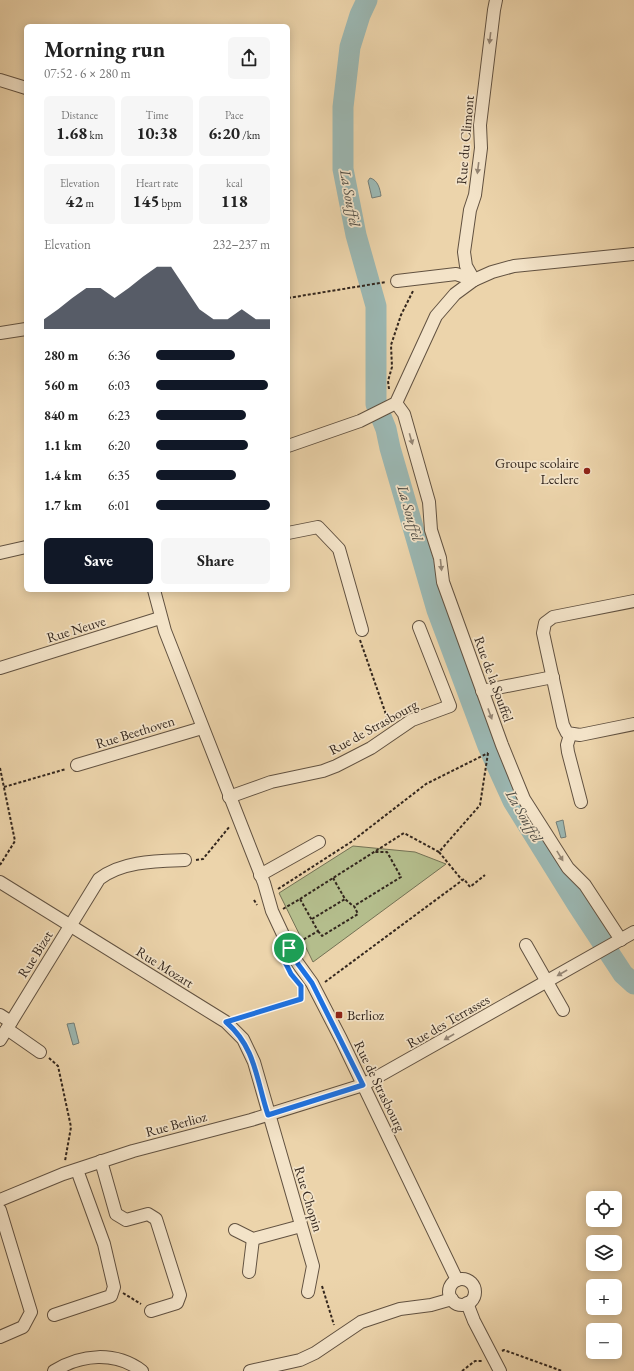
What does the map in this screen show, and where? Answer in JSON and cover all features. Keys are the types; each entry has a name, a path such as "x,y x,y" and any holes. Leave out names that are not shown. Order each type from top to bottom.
{"street":[{"name":"Rue du Climont","path":"474,280 466,266 464,252 470,210 475,195 477,180 481,148 480,125 496,0"},
{"path":"0,80 24,87"},
{"path":"290,445 371,416 391,406 436,316 455,294 474,280 492,272 514,266 634,254"},
{"path":"397,281 456,274 474,280"},
{"path":"0,333 24,330"},
{"name":"Rue de la Souffel","path":"391,406 404,414 429,502 431,530 440,558 443,582 502,746 524,799 568,868 585,885 617,942"},
{"path":"290,533 318,527 339,549 362,630"},
{"path":"0,553 24,547"},
{"name":"Rue de Strasbourg","path":"154,592 160,618 260,875 272,911 289,948 298,964 312,983 457,1280"},
{"path":"634,601 548,620 545,623 543,633 564,730 570,735 580,735 634,724"},
{"name":"Rue Neuve","path":"0,668 160,618"},
{"name":"Rue de Strasbourg","path":"229,797 286,778 323,771 336,766 372,748 412,720 450,706 419,626"},
{"path":"482,691 553,677"},
{"name":"Rue Beethoven","path":"77,765 202,728"},
{"path":"570,735 567,745 568,752 581,802"},
{"path":"260,875 296,860 319,842"},
{"name":"Rue Bizet","path":"0,1040 71,926 93,887 105,874 145,862 185,860"},
{"name":"Rue Mozart","path":"0,882 226,1022 243,1038 249,1049 268,1115"},
{"name":"Rue des Terrasses","path":"363,1085 634,932"},
{"path":"526,945 563,1010"},
{"path":"0,1015 9,1025 40,1052"},
{"name":"Rue Berlioz","path":"0,1200 63,1174 101,1161 268,1115 363,1085"},
{"name":"Rue Chopin","path":"268,1115 313,1266 308,1292"},
{"path":"101,1161 116,1214 126,1220 148,1214 156,1219 180,1295 176,1303 152,1311"},
{"path":"54,1315 111,1296 114,1286 104,1244 76,1170"},
{"path":"0,1210 31,1312 23,1327 0,1337"},
{"path":"234,1230 253,1239 301,1226"},
{"path":"249,1272 253,1239"},
{"path":"457,1280 466,1280 473,1285 473,1297 467,1303 458,1304 452,1299 450,1288 457,1280"},
{"path":"250,1371 300,1360 316,1353 361,1322 385,1313 400,1308 431,1305 452,1299"},
{"path":"467,1303 500,1371"},
{"path":"54,1371 79,1359 100,1357 127,1362 142,1371"}],"path":[{"path":"391,406 386,398 390,391 388,381 392,366 391,346 401,315 419,279"},
{"path":"290,298 379,283"},
{"path":"362,630 360,642 392,733"},
{"path":"274,893 351,842 426,784 488,753 480,805 439,852"},
{"path":"4,787 77,765"},
{"path":"0,768 15,841 0,865"},
{"path":"185,860 203,859 228,827 238,819"},
{"path":"283,909 300,900 404,833 439,852 462,881 464,879 470,887 485,876"},
{"path":"354,906 401,877 387,852 373,852"},
{"path":"300,900 322,936 358,914 354,906 345,899 333,878"},
{"path":"323,984 462,881"},
{"path":"312,919 345,899"},
{"path":"254,900 258,907"},
{"path":"289,948 318,930"},
{"path":"226,1022 301,999 301,986"},
{"path":"40,1052 58,1066 71,1127 63,1174"},
{"path":"114,1286 152,1311"},
{"path":"322,1286 338,1337"},
{"path":"462,1371 475,1361 482,1361 504,1350 562,1371"}],"green space":[{"path":"353,846 415,852 446,864 313,962 279,893"}],"water":[{"path":"370,178 377,183 381,196 372,198 368,181"},
{"path":"563,820 566,837 561,838 556,822"},
{"path":"74,1023 79,1043 73,1045 67,1024"}],"waterway":[{"name":"La Souffel","path":"367,0 360,15 350,47 343,107 343,169 356,235 376,306 376,404 386,429 390,448 437,610 488,746 513,801 577,904 623,974 634,984"}],"place":[{"name":"Groupe scolaire Leclerc","path":"587,471"},
{"name":"Berlioz","path":"339,1015"}],"route":[{"path":"289,948 294,958 312,983 363,1085 268,1115 254,1062 249,1049 243,1038 226,1022 246,1014 301,999 301,986 291,974 280,952 289,948"}]}
